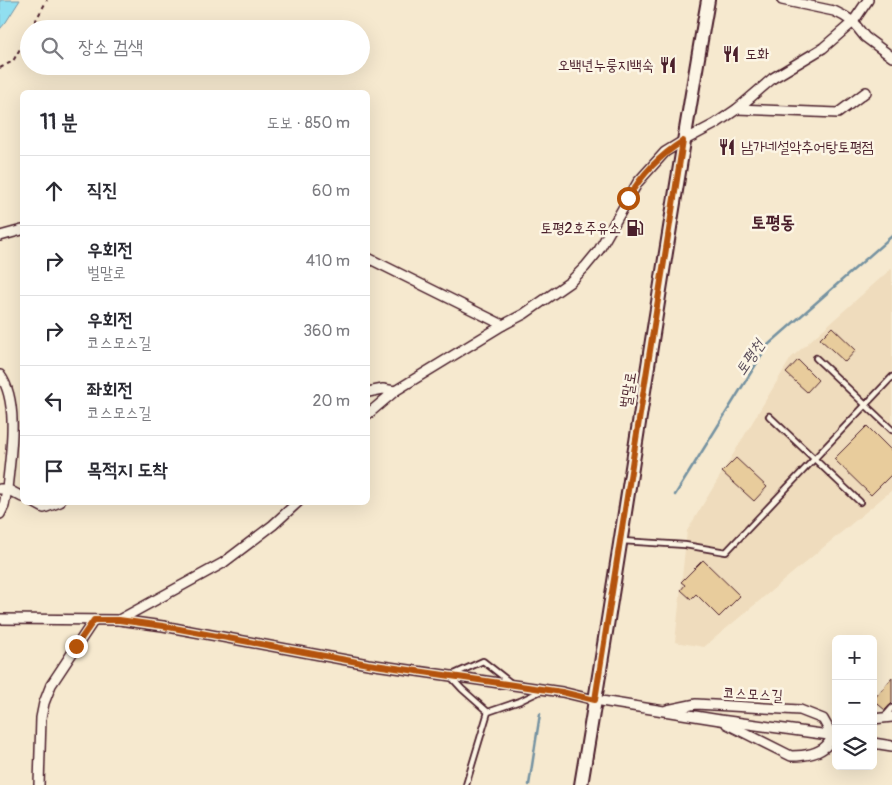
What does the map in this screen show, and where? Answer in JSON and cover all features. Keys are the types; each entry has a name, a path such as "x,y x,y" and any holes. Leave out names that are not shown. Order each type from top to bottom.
{"street":[{"name":"벌말로","path":"581,785 683,141 708,0"},
{"path":"782,0 834,11 853,22 865,38 892,57"},
{"path":"370,412 395,391 524,314 570,282 585,267 611,231 638,182 665,152 716,124 737,109 773,78 823,48 853,22 868,0"},
{"path":"737,109 838,113 866,92"},
{"path":"0,236 20,231"},
{"path":"370,259 503,325"},
{"path":"0,375 4,381 11,414 11,449 4,489 4,506 0,514"},
{"path":"370,392 383,389 395,391"},
{"path":"4,489 20,496"},
{"path":"38,505 44,508 52,505"},
{"path":"119,620 222,563 294,505"},
{"name":"코스모스길","path":"0,619 119,620 163,626 358,663 562,692 595,700 720,720 832,735"},
{"path":"39,785 41,718 44,703 51,686 94,620"},
{"name":"코스모스길","path":"663,711 696,704 800,710 823,719 832,731"},
{"name":"코스모스길","path":"720,720 791,756 808,754 823,748 832,738"},
{"path":"877,744 892,746"}],"lane":[{"path":"816,358 892,430"},
{"path":"621,541 685,545 726,552 815,460 892,376"},
{"path":"768,416 860,502"},
{"path":"488,712 450,676 483,661 514,685"},
{"path":"488,712 520,701 542,690"},
{"path":"888,718 892,708"},
{"path":"466,785 488,712"}],"path":[{"path":"36,20 47,0"},
{"path":"0,68 13,61 20,49"}],"shaded area":[{"path":"892,268 892,490 704,647 675,642 687,531 791,358"}],"water":[{"path":"0,0 20,0 0,29"}],"building":[{"path":"832,327 856,350 845,362 820,339"},
{"path":"798,360 818,380 807,392 786,373"},
{"path":"867,426 892,451 892,474 871,495 834,459"},
{"path":"736,458 767,487 754,501 722,472"},
{"path":"703,560 740,596 719,617 696,594 691,599 681,590 685,585 681,582"},
{"path":"892,678 892,703 885,710 877,703 877,695"}],"waterway":[{"name":"토평천","path":"675,495 768,345 892,236"},
{"name":"토평천","path":"529,785 540,714"}],"place":[{"name":"도화","path":"731,54"},
{"name":"오백년누룽지백숙","path":"668,65"},
{"name":"남가네설악추어탕토평점","path":"727,147"},
{"name":"토평2호주유소","path":"635,228"}],"district":[{"name":"토평동","path":"773,222"}],"route":[{"path":"76,646 94,620 119,620 163,626 368,664 562,692 595,700 683,141 665,152 638,182 628,198"}]}
